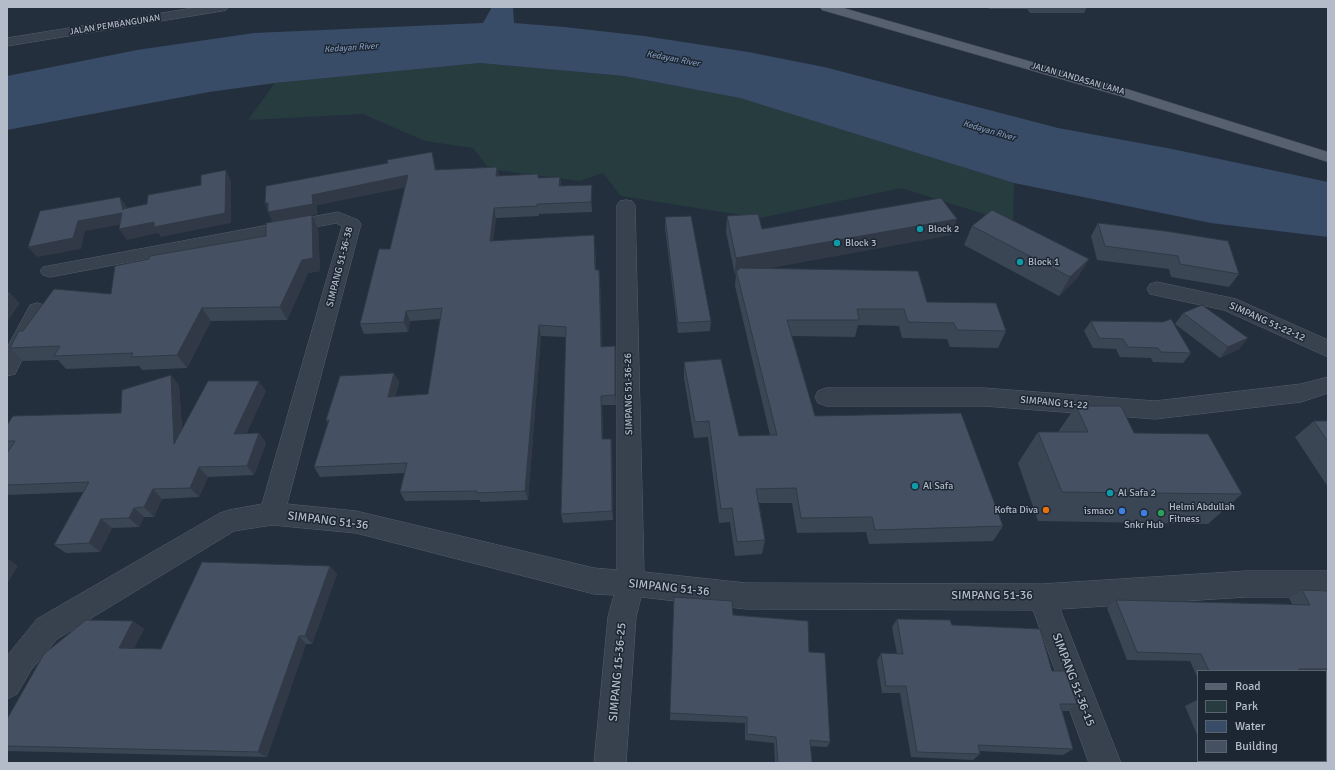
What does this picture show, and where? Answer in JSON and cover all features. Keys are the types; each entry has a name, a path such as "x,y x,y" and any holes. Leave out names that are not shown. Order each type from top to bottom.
{"main road":[{"name":"JALAN LANDASAN LAMA","path":"826,7 1125,93 1328,157"},
{"name":"JALAN LANDASAN LAMA","path":"864,7 1135,85 1328,144"}],"street":[{"name":"JALAN PEMBANGUNAN","path":"7,33 172,7"},
{"name":"JALAN PEMBANGUNAN","path":"7,42 222,7"},
{"name":"SIMPANG 51-36-26","path":"626,204 631,583"},
{"name":"SIMPANG 51-36-38","path":"50,270 338,217 352,224 272,514"},
{"name":"SIMPANG 51-22-12","path":"1157,288 1229,304 1328,350"},
{"path":"7,368 37,310"},
{"name":"SIMPANG 51-22","path":"826,397 984,397 1155,410 1301,393 1328,385"},
{"name":"SIMPANG 51-36","path":"7,684 21,660 47,629 229,521 272,514 356,522 594,581 631,583 746,596 1042,597 1246,584 1328,584"},
{"name":"SIMPANG 15-36-25","path":"610,763 622,617 631,583"},
{"name":"SIMPANG 51-36-15","path":"1042,597 1105,763"}],"green space":[{"path":"480,63 624,76 740,98 800,116 1014,183 1013,223 901,188 760,218 621,196 603,173 580,181 489,169 473,148 425,141 363,114 248,120 275,83"}],"water":[{"name":"Kedayan River","path":"492,7 513,7 514,23 644,36 748,52 824,67 1058,128 1172,149 1328,182 1328,237 1211,223 1014,183 740,98 624,76 480,63 275,83 209,92 7,130 7,76 137,50 254,33 483,23"}],"building":[{"path":"432,152 435,170 497,167 496,176 538,174 538,178 560,177 559,186 592,185 591,202 537,204 537,206 494,208 490,241 594,235 595,270 599,270 601,347 615,346 615,395 601,396 602,439 611,439 612,511 561,514 566,327 539,325 525,491 477,493 477,491 400,492 407,463 314,467 329,420 326,420 340,376 394,373 388,397 428,394 442,308 406,311 404,322 360,324 379,249 390,249 408,175 312,195 313,204 268,212 268,203 265,203 266,186 388,163 387,160"},
{"path":"226,170 225,213 154,227 154,222 119,229 122,213 78,221 73,238 28,247 40,211 120,197 123,210 147,204 148,195 201,185 201,175"},
{"path":"941,198 957,219 736,258 727,216 758,214 762,229"},
{"path":"992,210 1089,259 1070,277 972,226"},
{"path":"312,215 313,258 302,260 280,307 202,308 177,355 131,357 133,353 54,356 60,346 10,348 19,331 23,331 54,289 111,294 115,266 149,259 150,256 266,236 266,223"},
{"path":"691,216 711,321 678,323 665,217"},
{"path":"1098,223 1165,231 1228,241 1239,274 1180,264 1178,256 1105,246"},
{"path":"738,268 918,271 927,302 996,303 1006,331 957,330 954,323 908,322 904,309 857,309 859,320 787,320 815,416 961,413 1003,526 875,530 872,517 801,518 796,488 756,489 765,540 737,542 732,508 721,509 709,421 695,422 684,362 721,359 739,436 777,435 736,270 739,270"},
{"path":"1202,305 1248,338 1228,347 1183,313"},
{"path":"1171,319 1191,353 1161,352 1158,348 1128,347 1123,339 1099,338 1091,321 1163,322"},
{"path":"171,375 174,444 208,381 259,381 234,434 259,433 247,466 199,467 190,488 153,489 144,507 134,508 129,518 101,519 89,543 54,545 89,482 7,485 7,453 15,441 7,441 7,425 13,416 121,413 122,390"},
{"path":"1076,406 1121,406 1134,433 1208,434 1242,494 1062,492 1038,432 1088,432"},
{"path":"1314,421 1328,421 1328,442"},
{"path":"202,562 330,566 305,636 299,636 258,752 7,746 7,719 44,654 86,620 133,621 119,648 161,649"},
{"path":"1302,590 1328,591 1328,669 1209,670 1201,654 1137,652 1116,600 1310,605"},
{"path":"674,597 732,601 733,615 808,621 809,652 825,653 830,742 810,740 812,763 778,763 776,737 747,734 747,717 670,713"},
{"path":"897,619 950,620 952,625 1040,629 1052,671 1065,671 1077,704 1060,704 1073,749 978,745 980,754 917,752 906,686 886,686 881,653 903,654"},
{"path":"1327,722 1328,763 1303,763 1327,762"}],"place":[{"name":"Block 2","path":"920,229"},
{"name":"Block 3","path":"837,243"},
{"name":"Block 1","path":"1020,262"},
{"name":"Al Safa","path":"915,486"},
{"name":"Al Safa 2","path":"1110,493"},
{"name":"Kofta Diva","path":"1046,510"},
{"name":"ismaco","path":"1122,511"},
{"name":"Snkr Hub","path":"1144,513"},
{"name":"Helmi Abdullah Fitness","path":"1161,513"}]}
